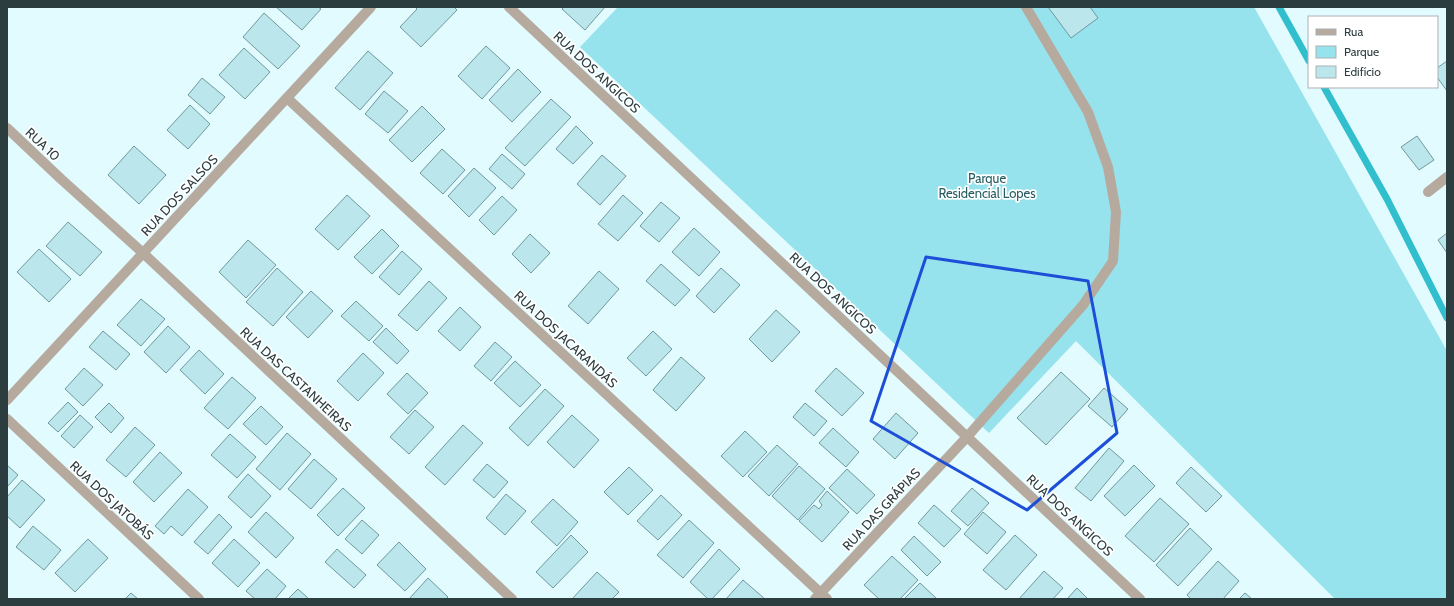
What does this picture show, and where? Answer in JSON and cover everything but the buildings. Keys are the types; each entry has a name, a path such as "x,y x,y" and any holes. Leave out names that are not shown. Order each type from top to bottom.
{"street":[{"name":"RUA DOS SALSOS","path":"7,400 371,7"},
{"name":"RUA DOS ANGICOS","path":"510,7 1140,599"},
{"name":"RUA DAS GRÁPIAS","path":"821,597 967,437 1083,306 1112,261 1116,212 1108,167 1088,112 1026,7"},
{"name":"RUA DOS JACARANDÁS","path":"287,98 821,597"},
{"name":"RUA 10","path":"7,128 61,179"},
{"path":"1428,192 1447,177"},
{"name":"RUA DAS CASTANHEIRAS","path":"61,179 143,253 512,599"},
{"name":"RUA DOS JATOBÁS","path":"7,419 199,599"}],"highlighted area":[{"path":"926,257 1088,281 1117,433 1027,510 871,421"}],"green space":[{"name":"Parque Residencial Lopes","path":"618,7 1254,7 1447,351 1447,599 1335,599 1076,341 989,433 580,47"}],"waterway":[{"path":"1279,7 1308,59"},
{"path":"1325,88 1387,199 1447,318"}]}
